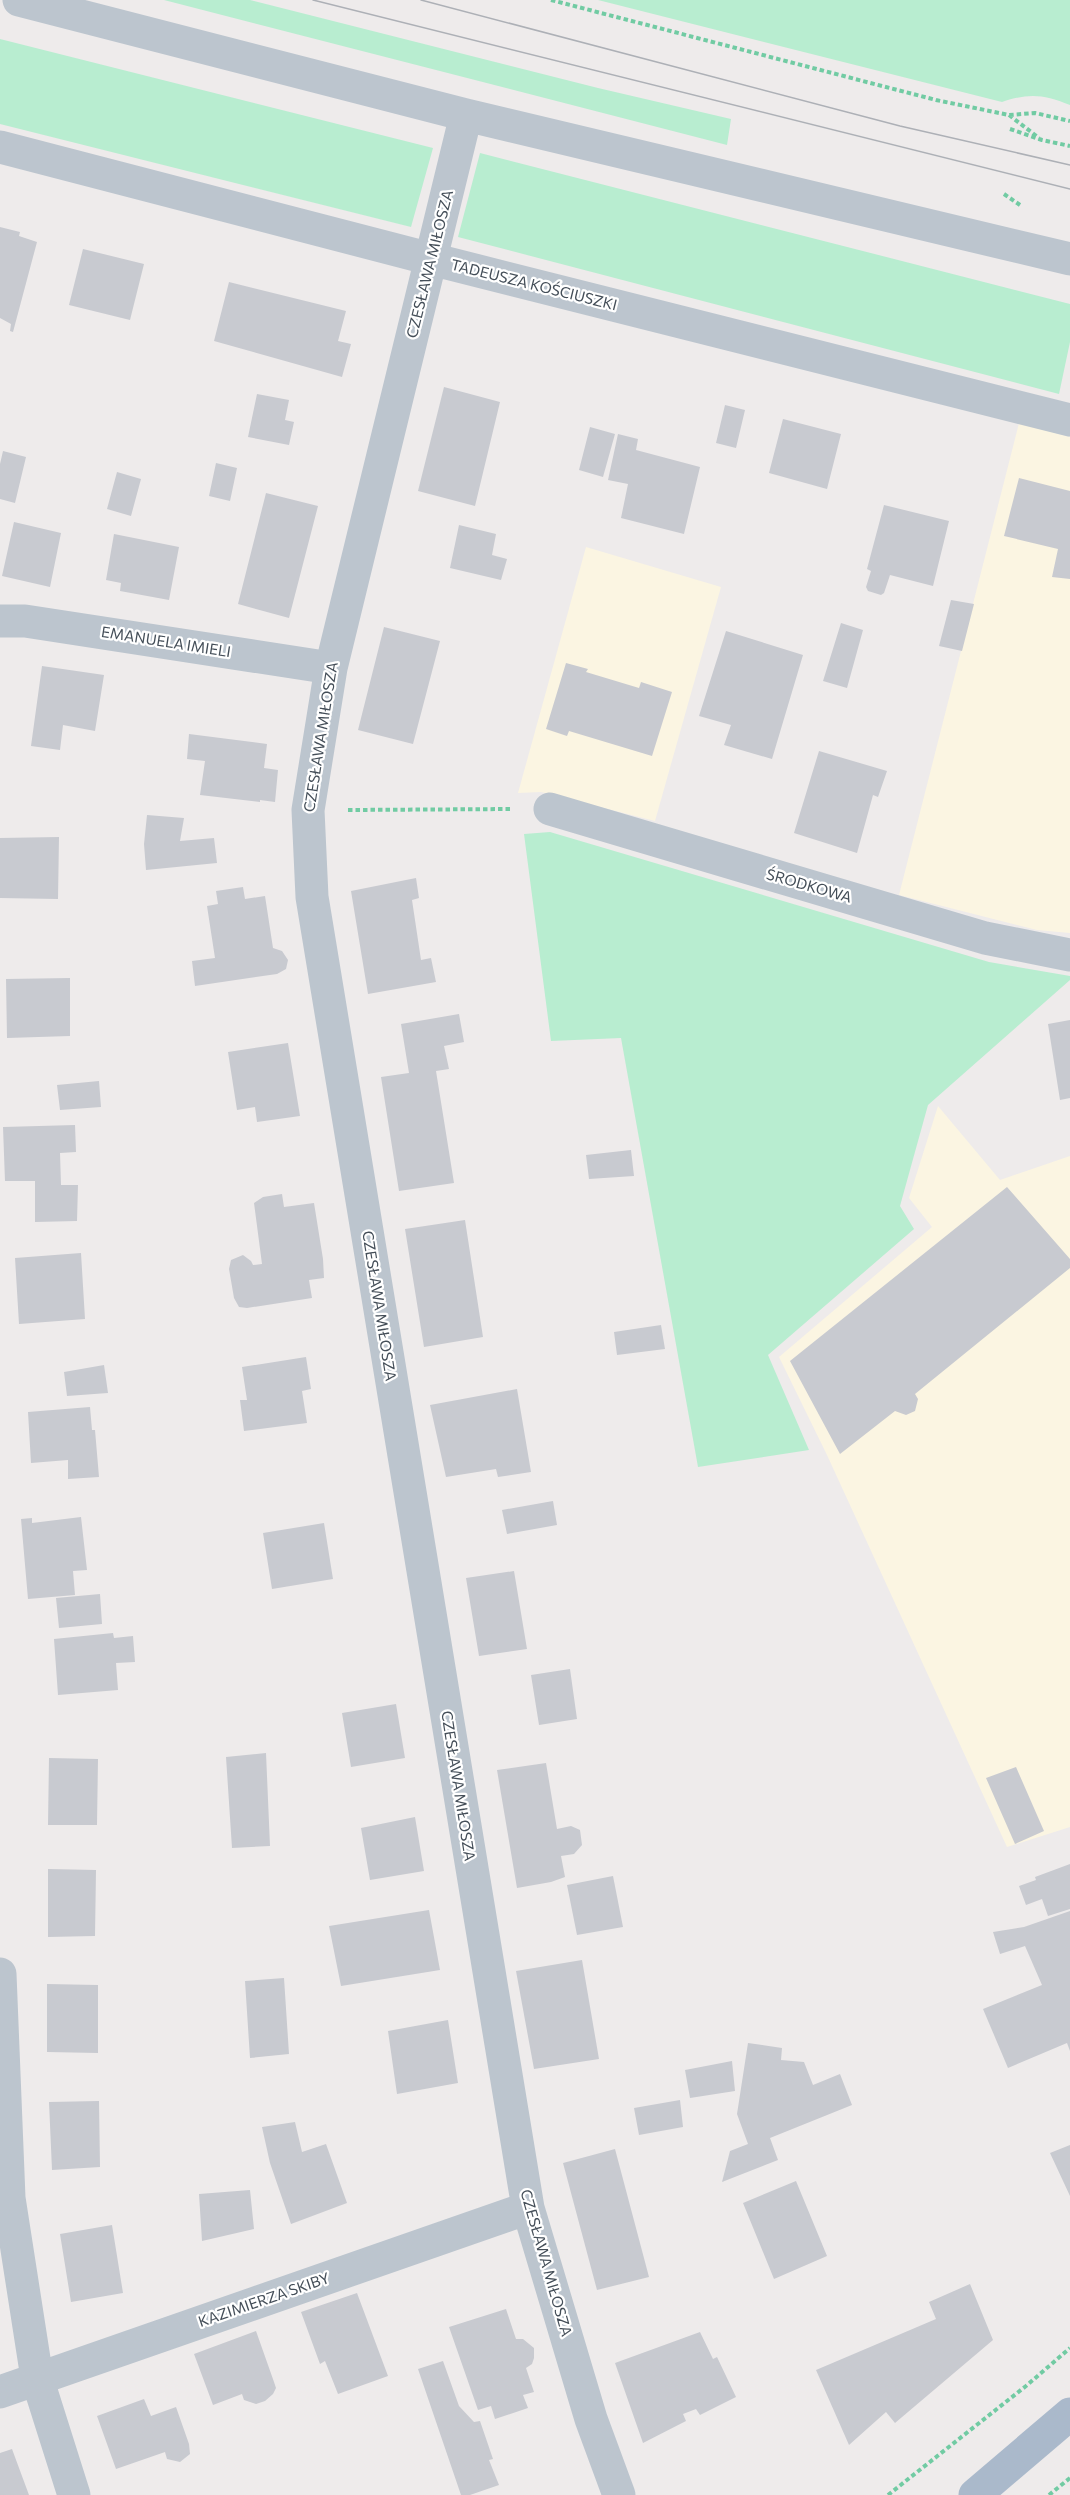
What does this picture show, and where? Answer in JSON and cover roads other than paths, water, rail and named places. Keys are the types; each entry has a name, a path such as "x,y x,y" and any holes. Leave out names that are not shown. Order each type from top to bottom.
{"main road":[{"path":"975,2495 1070,2414"}],"street":[{"path":"20,0 466,115 1070,259"},
{"name":"CZESŁAWA MIŁOSZA","path":"466,115 331,668 308,810 312,897 528,2208 591,2419 620,2495"},
{"name":"TADEUSZA KOŚCIUSZKI","path":"0,147 431,260 1070,420"},
{"name":"EMANUELA IMIELI","path":"0,621 25,621 331,668"},
{"name":"ŚRODKOWA","path":"550,809 985,938 1070,955"},
{"path":"0,1974 9,2198 37,2378 74,2495"},
{"name":"KAZIMIERZA SKIBY","path":"0,2392 528,2208"}],"tram line":[{"path":"313,0 1070,189"},
{"path":"421,0 900,126 1070,165"}]}
